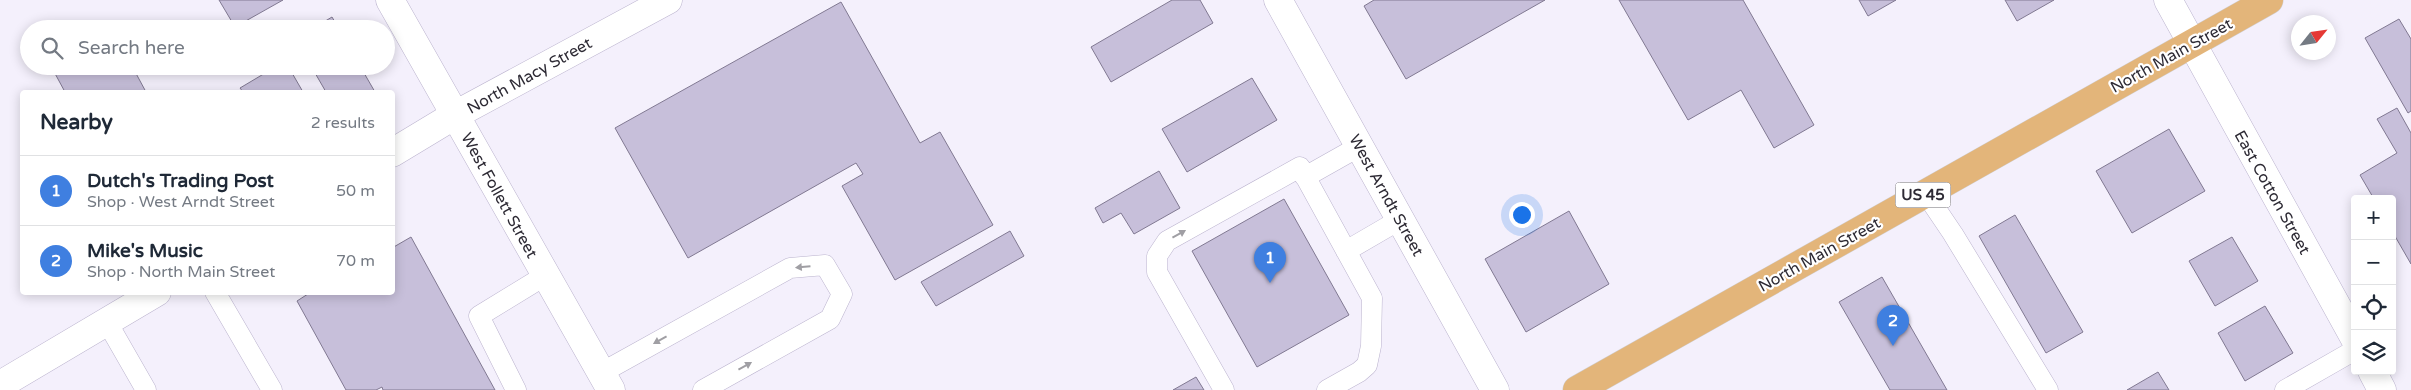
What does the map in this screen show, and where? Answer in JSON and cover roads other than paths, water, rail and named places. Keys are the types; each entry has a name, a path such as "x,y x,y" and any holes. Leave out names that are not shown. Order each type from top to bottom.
{"main road":[{"name":"North Main Street","path":"1576,390 2269,0"}],"street":[{"name":"West Follett Street","path":"390,0 606,381"},
{"name":"North Macy Street","path":"395,151 455,115 668,0"},
{"name":"West Arndt Street","path":"1278,0 1496,390"},
{"name":"East Cotton Street","path":"2168,0 2351,332"},
{"path":"0,385 152,295"},
{"path":"2374,375 2382,390"}],"lane":[{"path":"1224,390 1157,272 1157,256 1167,241 1303,172 1360,146"},
{"path":"1303,172 1372,298 1371,346 1367,365 1359,372 1330,389"},
{"path":"1926,194 1953,234 2048,390"},
{"path":"1346,251 1401,219"},
{"path":"606,381 790,268 825,265 842,294 830,319 703,390"},
{"path":"516,390 479,316 546,275"},
{"path":"218,295 272,390"},
{"path":"107,322 145,390"},
{"path":"2286,390 2351,352"}],"place":[{"name":"Dutch's Trading Post","path":"1270,283"},
{"name":"Mike's Music","path":"1893,346"}]}
